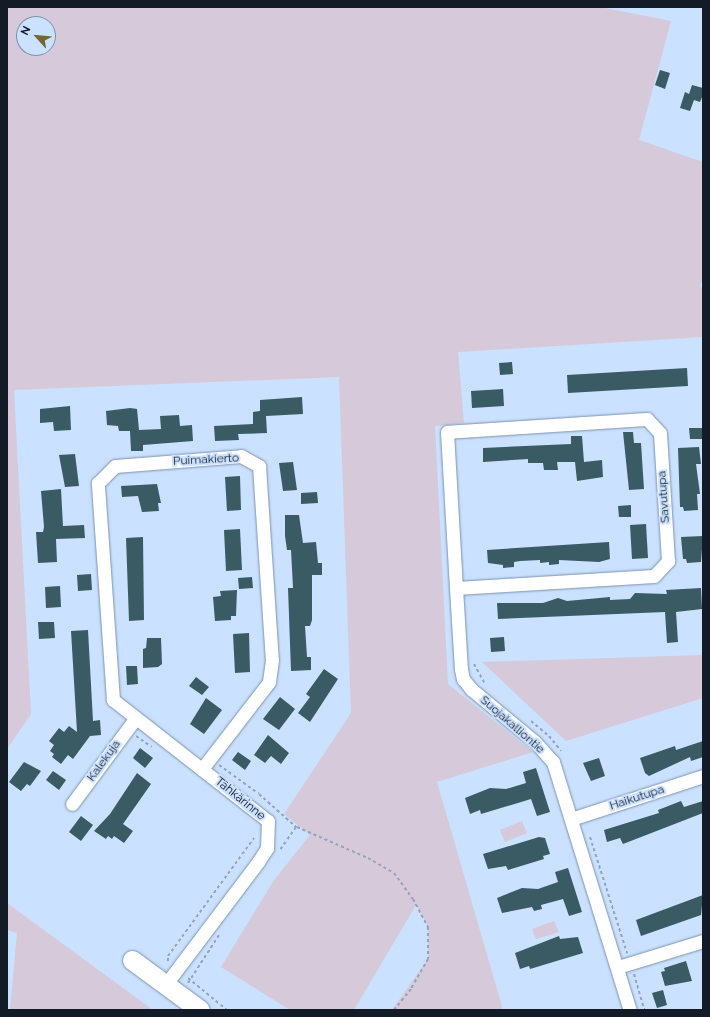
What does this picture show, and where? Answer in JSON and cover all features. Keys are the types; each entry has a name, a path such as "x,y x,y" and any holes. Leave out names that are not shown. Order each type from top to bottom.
{"street":[{"name":"Savutupa","path":"447,432 647,419 660,433 668,561 654,576 456,588"},
{"name":"Suojakalliontie","path":"447,432 463,679 471,689 535,742 549,758 618,968 630,1010"},
{"name":"Puimakierto","path":"113,700 98,482 115,466 241,456 259,466 272,660 269,682 206,764"},
{"name":"Tähkärinne","path":"113,700 131,724 206,764 268,821 267,848 172,977"},
{"name":"Kalekuja","path":"72,804 131,724"},
{"name":"Haikutupa","path":"570,819 703,776"},
{"path":"618,968 703,941"},
{"path":"132,960 172,977 192,1005"}],"path":[{"path":"473,656 480,677 488,687"},
{"path":"525,716 549,736 562,753"},
{"path":"131,724 157,751"},
{"path":"206,764 259,794 296,827 368,858 394,873 413,899 428,927 428,958 411,989 394,1010"},
{"path":"583,815 644,1010"},
{"path":"276,856 296,827"},
{"path":"227,1010 189,979 172,977 168,956 251,846 256,833"},
{"path":"192,1005 189,979 224,930"}],"shaded area":[{"path":"7,7 600,7 671,21 639,140 703,162 703,277 700,287 703,288 703,337 458,352 464,423 435,426 448,684 533,752 437,782 503,1010 392,1010 428,959 428,927 416,905 354,1010 290,1010 221,967 274,880 310,835 284,814 351,713 339,377 14,390 31,714 7,749"},
{"path":"703,655 703,698 566,741 482,662"},
{"path":"522,821 527,833 505,842 500,830"},
{"path":"7,903 153,1010 10,1010 17,933 7,930"},
{"path":"554,921 559,932 536,939 532,929"}],"building":[{"path":"660,70 670,73 665,89 655,85"},
{"path":"692,85 703,88 703,95 700,102 694,100 690,111 680,108 685,92 689,94"},
{"path":"512,362 513,374 500,375 499,363"},
{"path":"687,368 688,386 568,393 567,375"},
{"path":"503,389 504,406 472,408 471,391"},
{"path":"302,397 303,414 266,416 267,433 238,434 239,440 215,441 214,426 253,424 253,412 260,411 260,400"},
{"path":"70,406 71,430 54,431 53,422 40,423 40,409"},
{"path":"130,408 137,409 139,430 161,429 160,416 179,415 180,426 192,425 193,441 143,445 143,451 131,451 130,431 119,431 118,426 107,425 106,411"},
{"path":"689,428 703,428 703,439 690,439"},
{"path":"623,432 633,432 634,443 641,443 644,489 629,490"},
{"path":"571,436 582,436 584,462 602,460 603,477 577,481 575,462 557,462 558,470 544,470 543,463 528,463 528,459 483,462 483,448 571,444"},
{"path":"699,447 701,464 696,464 700,494 697,494 698,510 684,511 683,507 680,507 678,448"},
{"path":"75,454 79,486 65,487 59,455"},
{"path":"293,462 297,490 283,491 279,463"},
{"path":"240,476 241,510 227,511 225,477"},
{"path":"157,484 161,503 158,503 159,511 142,512 138,496 122,497 121,486"},
{"path":"61,489 63,526 84,525 85,538 56,539 57,562 38,563 36,532 43,532 44,527 41,491"},
{"path":"317,492 318,503 301,504 301,493"},
{"path":"631,505 631,517 619,517 618,506"},
{"path":"285,515 299,515 303,543 316,542 318,563 322,563 322,575 312,575 312,620 310,626 305,626 307,657 311,657 311,670 291,671 288,588 293,588 291,550 287,550 285,536"},
{"path":"646,524 648,558 632,559 630,525"},
{"path":"240,529 242,570 226,571 224,530"},
{"path":"703,536 701,562 687,563 686,559 683,559 681,537"},
{"path":"143,537 144,620 129,621 126,538"},
{"path":"609,542 610,559 599,562 559,560 559,564 549,565 549,562 540,563 540,560 520,561 514,562 514,567 503,568 503,565 488,563 487,550"},
{"path":"91,574 92,590 78,591 77,575"},
{"path":"252,577 253,588 239,589 238,578"},
{"path":"60,586 61,607 46,608 45,587"},
{"path":"701,588 702,609 676,612 678,642 667,643 665,612 498,619 497,603 543,603 558,598 567,601 610,597 610,600 630,599 635,593 667,594 666,590"},
{"path":"237,590 236,616 231,616 231,620 215,621 213,597 221,596 220,591"},
{"path":"38,622 54,622 55,638 39,639"},
{"path":"88,630 93,721 100,720 101,735 90,736 73,759 68,755 61,764 52,757 54,754 50,751 54,745 49,741 59,728 64,732 69,726 77,732 71,631"},
{"path":"249,633 250,672 235,673 233,634"},
{"path":"504,637 505,651 491,652 490,638"},
{"path":"147,638 161,638 162,664 158,667 143,668 143,649 146,648"},
{"path":"126,666 137,666 138,684 127,685"},
{"path":"324,669 338,679 310,722 298,713 310,697 306,694"},
{"path":"196,677 209,687 202,695 189,686"},
{"path":"280,697 295,709 279,730 263,719"},
{"path":"206,698 222,710 204,734 190,724"},
{"path":"268,735 289,753 281,764 271,756 265,763 254,755"},
{"path":"703,741 703,757 691,761 690,757 649,776 645,773 640,758 675,746 676,750"},
{"path":"140,748 153,758 145,768 133,758"},
{"path":"238,752 251,761 245,770 232,760"},
{"path":"599,758 605,776 591,781 583,763"},
{"path":"24,762 41,771 30,786 27,784 21,791 9,782"},
{"path":"536,768 550,812 537,816 531,799 481,814 480,810 470,814 465,798 490,788 506,789 526,783 523,772"},
{"path":"53,771 66,780 59,790 46,780"},
{"path":"137,773 151,784 123,824 133,831 124,843 114,836 112,839 108,836 106,839 94,831 110,814"},
{"path":"681,801 684,807 703,801 703,813 623,844 620,838 607,842 604,830 659,813 658,810"},
{"path":"81,816 93,825 81,841 69,832"},
{"path":"539,837 545,838 550,854 543,856 544,859 508,870 506,866 488,869 483,854"},
{"path":"568,868 582,912 569,916 563,899 541,905 542,909 534,911 532,907 502,913 497,898 522,888 538,889 558,882 555,872"},
{"path":"703,895 701,915 641,936 636,920"},
{"path":"559,936 560,939 578,937 583,953 530,969 529,966 520,969 515,953"},
{"path":"686,961 692,981 665,986 661,972 665,971 664,968"},
{"path":"663,990 667,1005 657,1008 652,993"}]}
